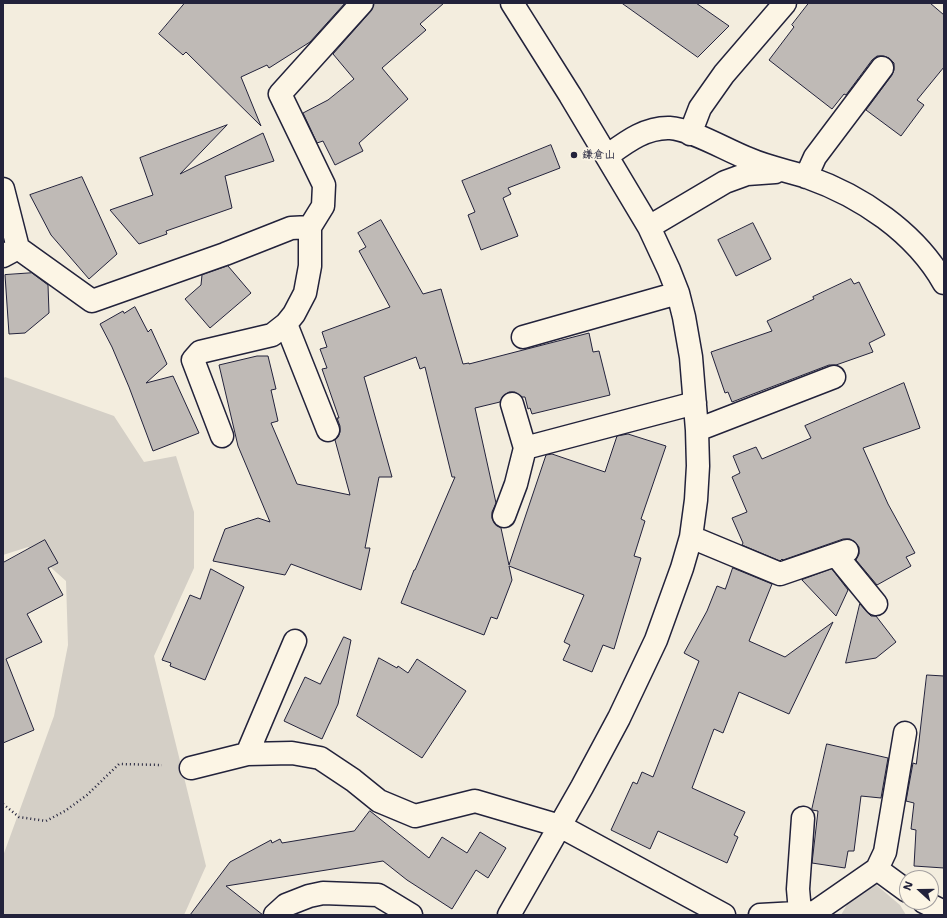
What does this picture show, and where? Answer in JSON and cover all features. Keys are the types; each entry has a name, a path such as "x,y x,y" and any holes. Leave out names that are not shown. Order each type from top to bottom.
{"street":[{"path":"222,436 193,360 200,352 272,335 286,324 294,314 305,293 310,266 310,227 323,206 324,185 280,94 362,3"},
{"path":"509,915 619,718 656,640 682,568 691,537 696,500 698,466 697,430 691,357 678,293 669,270 650,227 512,3"},
{"path":"690,134 700,108 724,74 785,3"},
{"path":"806,177 815,157 882,68"},
{"path":"607,156 633,137 654,130 670,128 690,134 750,160 806,177 859,201 894,225 920,249 943,278"},
{"path":"650,227 725,182 747,174 784,171"},
{"path":"3,189 10,252 92,301 225,254 291,228 310,227"},
{"path":"523,337 678,293"},
{"path":"286,324 328,430"},
{"path":"697,430 834,377"},
{"path":"525,448 695,403"},
{"path":"504,516 516,484 525,448 512,404"},
{"path":"691,537 780,574 842,553 876,604"},
{"path":"247,754 295,642"},
{"path":"760,915 815,912 877,869 885,852 905,734"},
{"path":"191,768 247,754 292,753 320,758 353,780 378,801 415,816 475,801 560,826 724,915"},
{"path":"800,912 798,890 803,818"},
{"path":"877,869 899,885"},
{"path":"275,915 286,905 309,896 323,893 378,895 411,915"}],"path":[{"path":"3,804 19,817 46,821 65,811 87,795 119,764 151,764 191,768"}],"shaded area":[{"path":"5,377 114,416 144,462 176,456 194,512 194,568 154,656 206,866 184,915 3,915 3,856 54,716 68,645 66,581 28,547 3,555 3,379"},
{"path":"874,883 899,904 899,910 903,910 906,915 841,915 852,896"}],"building":[{"path":"185,3 345,3 310,42 269,68 267,65 241,77 261,126 186,52 183,55 159,34"},
{"path":"374,3 444,3 420,24 426,30 382,68 408,99 359,143 363,151 335,165 323,141 317,143 303,113 328,100 354,79 333,54 371,11"},
{"path":"622,3 696,3 729,26 698,57"},
{"path":"809,3 930,3 944,15 944,67 917,100 924,105 901,136 866,110 892,75 894,63 889,58 877,56 872,60 846,95 844,94 832,109 769,60 794,27 792,25"},
{"path":"227,125 180,174 263,133 274,161 225,176 232,208 166,231 167,234 139,244 110,210 153,195 140,158"},
{"path":"551,145 560,168 508,188 511,194 503,198 518,236 481,250 468,215 475,212 462,181"},
{"path":"82,177 117,254 89,279 51,235 30,195"},
{"path":"381,220 423,294 441,289 463,364 469,364 589,333 593,352 599,351 610,395 532,414 530,408 528,409 525,397 522,397 515,392 509,392 503,396 500,402 475,408 496,503 492,512 492,518 495,524 501,528 509,565 546,455 552,454 605,472 617,436 628,434 666,446 641,519 645,521 634,556 641,558 614,649 603,645 592,672 563,660 570,645 564,642 584,595 509,566 512,580 497,619 491,617 484,635 401,603 455,477 452,477 425,367 420,369 416,357 364,377 392,477 379,477 365,548 370,548 361,590 291,564 285,575 213,561 225,529 258,518 270,522 238,446 219,365 257,356 268,356 276,389 271,390 278,421 271,423 297,484 350,495 335,440 340,432 340,426 337,418 339,418 322,369 327,368 320,349 327,347 322,332 390,307 359,251 366,247 358,233"},
{"path":"753,223 771,259 736,276 718,240"},
{"path":"228,266 251,293 210,328 185,299 201,285 202,275"},
{"path":"32,273 48,285 49,313 25,333 9,334 5,275"},
{"path":"851,279 854,284 859,282 885,335 869,343 873,352 836,365 829,365 732,402 728,392 725,393 711,352 772,331 767,321 814,299 813,297"},
{"path":"135,307 148,332 151,329 167,364 146,383 173,376 199,433 153,451 129,387 112,347 100,324 123,311 124,313"},
{"path":"904,383 920,428 863,448 888,504 915,553 906,557 911,566 877,585 856,560 859,554 859,547 850,539 843,539 783,560 782,559 780,561 742,545 743,543 732,518 747,512 732,477 740,473 733,456 756,447 762,459 811,438 805,426"},
{"path":"45,540 58,563 48,568 63,595 27,614 42,642 6,659 34,730 3,743 3,563"},
{"path":"733,568 772,584 749,641 785,657 833,622 789,714 739,692 723,733 714,729 692,788 745,812 734,835 738,837 727,863 658,831 650,849 611,830 633,782 637,784 642,772 653,777 699,661 684,653 707,611 717,586 725,589"},
{"path":"211,569 244,587 205,680 170,666 171,663 162,660 190,595 200,599"},
{"path":"832,569 848,590 836,616 802,580"},
{"path":"860,604 871,616 876,616 896,642 876,658 846,663"},
{"path":"344,637 351,640 338,704 322,739 284,721 305,677 320,684"},
{"path":"379,658 397,668 398,666 408,673 417,659 466,691 422,758 357,716"},
{"path":"927,675 944,676 944,868 914,866 916,830 911,829 914,803 906,801 913,763 916,764"},
{"path":"827,744 888,758 881,798 861,796 854,851 848,851 845,868 812,863 818,811 812,810"},
{"path":"370,811 429,858 442,837 467,853 480,832 506,848 488,878 476,870 452,909 407,880 383,861 226,886 263,915 190,915 230,862 271,840 272,843 280,839 282,843 354,831"}],"place":[{"name":"鎌倉山","path":"574,155"}]}
